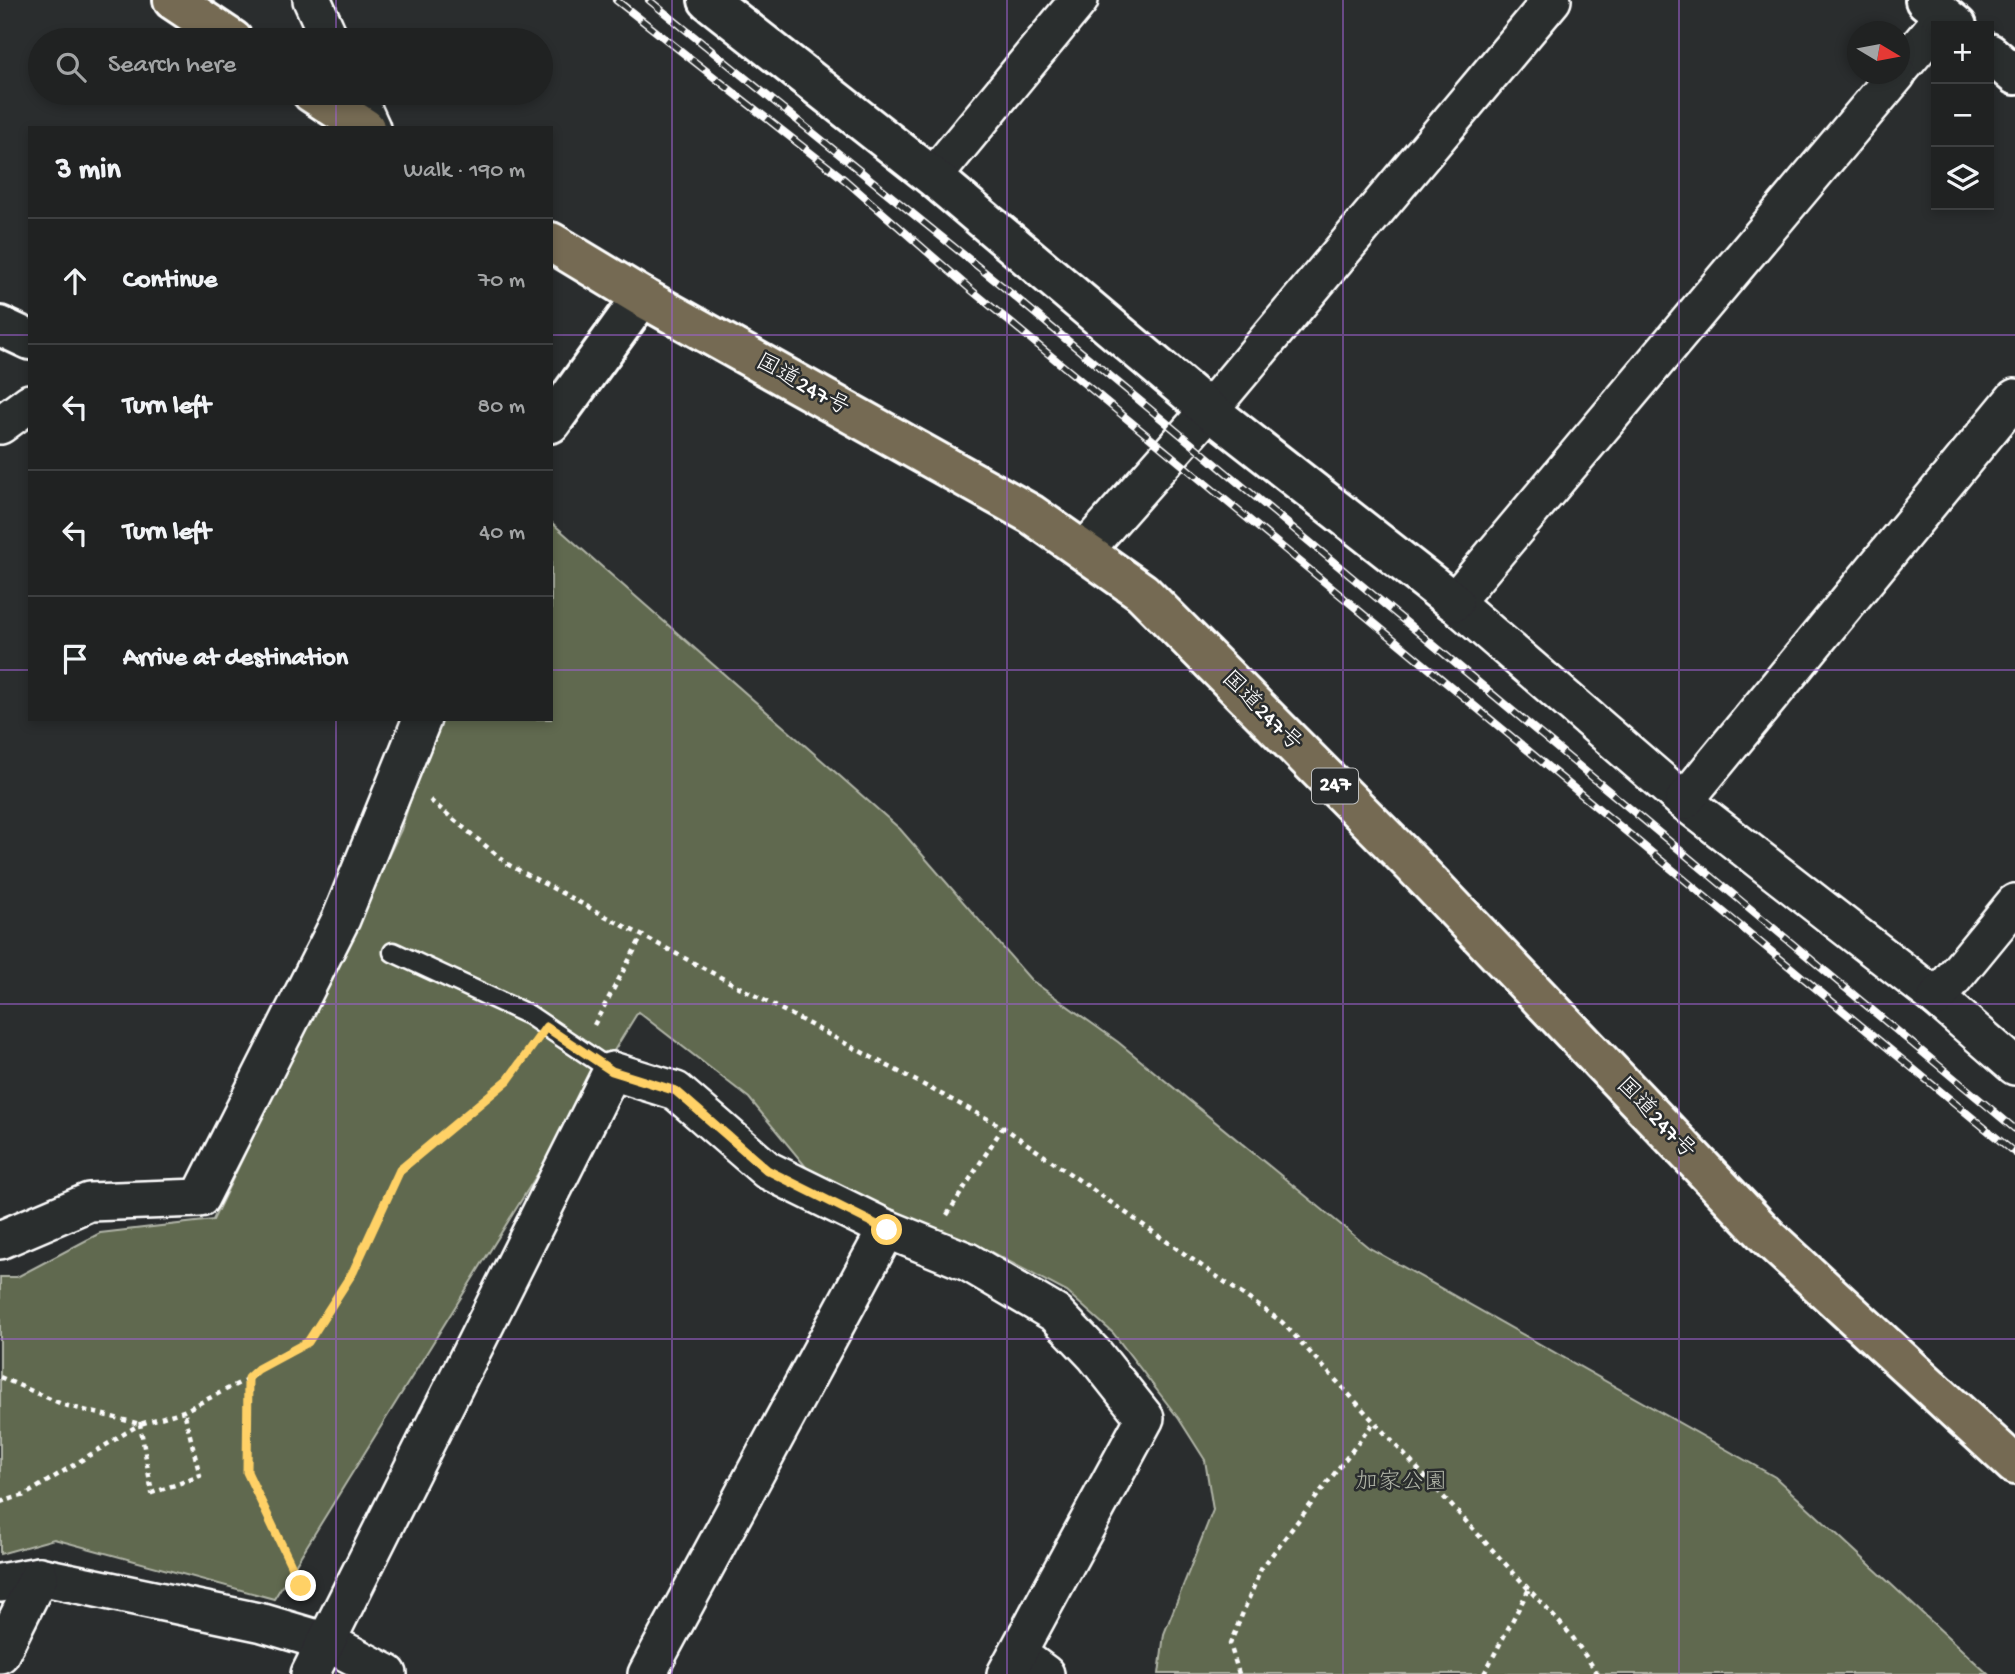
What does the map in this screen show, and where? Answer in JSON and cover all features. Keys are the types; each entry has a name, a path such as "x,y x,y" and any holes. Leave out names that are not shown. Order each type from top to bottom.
{"highway":[{"path":"173,0 215,28"},
{"path":"330,105 362,126"},
{"name":"国道247号","path":"553,243 642,297 1031,514 1143,592 1413,865 1770,1239 2015,1465"}],"street":[{"path":"312,0 325,28"},
{"path":"708,0 933,177 1209,410 1454,602 1684,801 1937,999 2015,1066"},
{"path":"933,177 1079,0"},
{"path":"1084,551 1209,410 1552,0"},
{"path":"1910,57 1943,16"},
{"path":"1994,57 2015,75"},
{"path":"1454,602 1888,84"},
{"path":"360,105 370,126"},
{"path":"553,420 642,297"},
{"path":"0,326 28,339"},
{"path":"1684,801 2015,398"},
{"path":"0,425 28,404"},
{"path":"0,1240 89,1202 200,1198 341,919 421,721"},
{"path":"1937,999 2015,903"},
{"path":"310,1674 318,1639 612,1071 676,1091 767,1170 887,1230 968,1262 1056,1314 1095,1356 1145,1418 1023,1667"},
{"path":"648,1674 887,1230"},
{"path":"0,1654 39,1576"},
{"path":"0,1583 39,1576 263,1623 318,1639 388,1674"}],"lane":[{"path":"393,951 528,1015 612,1071"}],"path":[{"path":"400,775 509,865 641,938 1003,1127 1282,1322 1571,1635 1598,1674"},
{"path":"581,1050 641,938"},
{"path":"0,1502 25,1495 140,1424 184,1411 248,1378 258,1369 308,1342 353,1272 400,1170 508,1080 546,1027"},
{"path":"928,1246 1003,1127"},
{"path":"0,1377 64,1405 140,1424"},
{"path":"248,1378 247,1472 301,1586 318,1639"},
{"path":"140,1424 152,1493 200,1476 184,1411"},
{"path":"1240,1674 1230,1644 1261,1569 1374,1422"},
{"path":"1484,1674 1528,1589"}],"green space":[{"name":"加家公園","path":"553,524 900,829 1031,980 1118,1042 1368,1247 1775,1477 1988,1674 1159,1674 1164,1634 1213,1510 1205,1460 1179,1419 1113,1333 1067,1292 970,1241 860,1205 811,1173 749,1098 638,1012 274,1599 54,1539 0,1554 0,1277 17,1277 100,1233 213,1220 401,830 435,721 553,721"}],"railway":[{"path":"616,0 845,180 970,289 2015,1153"},
{"path":"649,0 1002,286 2015,1129"}],"route":[{"path":"301,1586 247,1472 248,1378 258,1369 308,1342 353,1272 400,1170 508,1080 546,1027 612,1071 676,1091 767,1170 887,1230"}]}
